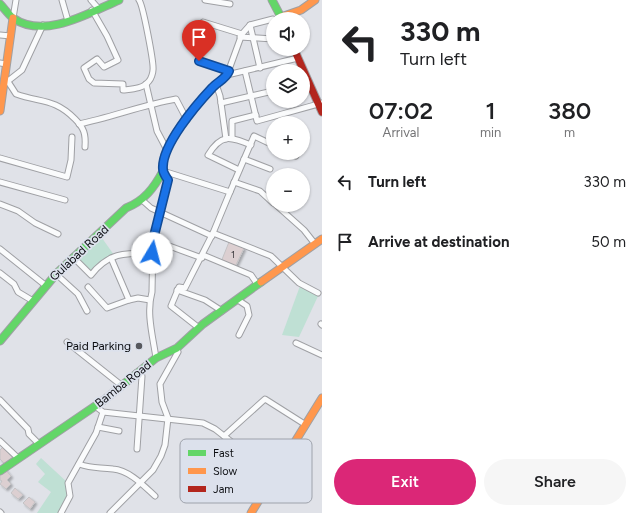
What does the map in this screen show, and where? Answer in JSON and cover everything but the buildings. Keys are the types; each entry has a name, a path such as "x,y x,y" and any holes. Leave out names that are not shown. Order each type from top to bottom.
{"street":[{"path":"0,108 1,93 4,81 3,64 11,36 16,0"},
{"path":"62,0 68,21"},
{"path":"91,0 118,60 104,67 98,59 84,68 89,79 94,83 123,84 123,90 140,87 146,84 150,81 154,69 144,10 139,0"},
{"path":"0,4 13,18 29,24 53,25 68,21 119,0"},
{"path":"205,0 230,4"},
{"path":"272,0 279,12"},
{"path":"296,12 315,0"},
{"path":"156,358 150,319 152,253 153,240 161,213 168,180 163,171 167,150 175,133 216,84 228,73 241,35 250,25 266,21"},
{"path":"203,22 253,39 266,39"},
{"path":"4,81 22,70 43,25"},
{"path":"250,25 260,68"},
{"path":"0,36 11,36"},
{"path":"199,61 228,73 260,68 298,58 300,64"},
{"path":"245,71 257,121 320,104"},
{"path":"4,81 16,94 61,106 83,127 86,137 85,147"},
{"path":"146,84 157,131 167,150"},
{"path":"216,84 221,103 226,139"},
{"path":"310,89 320,104 322,112"},
{"path":"221,103 266,93"},
{"path":"80,124 122,114 150,103 176,99 187,120"},
{"path":"232,138 232,121 256,115"},
{"path":"198,328 171,306 179,287 185,288 202,257 254,136 266,142"},
{"path":"0,158 67,177 71,160 72,138"},
{"path":"239,170 208,155 216,142 226,139 232,138 251,145"},
{"path":"244,159 267,168"},
{"path":"163,171 230,192"},
{"name":"Gulabad Road","path":"0,341 56,274 126,208 139,203 158,180 163,171"},
{"path":"0,182 65,200"},
{"path":"234,182 260,191 266,197"},
{"path":"142,200 151,208 161,213 212,235 271,256 299,283 318,293"},
{"path":"0,204 18,211 35,223 58,234"},
{"path":"284,212 304,230 315,244"},
{"name":"Bamba Road","path":"0,471 95,406 156,358 174,350 198,328 322,239"},
{"path":"153,240 251,275 258,285"},
{"path":"0,249 46,285"},
{"path":"73,257 91,275 99,264 121,253 152,253"},
{"path":"111,258 129,300"},
{"path":"0,273 14,284 18,292 33,301"},
{"path":"56,274 78,294 87,311"},
{"path":"88,287 107,308 138,298 150,300"},
{"path":"178,290 205,300 222,311"},
{"path":"238,300 247,306 249,315 239,336"},
{"path":"66,342 121,385"},
{"path":"296,343 322,355"},
{"path":"110,513 153,470 165,446 168,418 162,402 160,384 178,352 174,350"},
{"path":"136,373 142,376 140,415 136,449"},
{"path":"297,439 322,398"},
{"path":"224,436 265,399 306,425"},
{"path":"0,400 28,429 29,434 38,444"},
{"path":"95,406 103,412 203,423 228,439"},
{"path":"61,513 70,496 68,483 98,427 103,412"},
{"path":"98,427 119,431"},
{"path":"0,440 18,458"},
{"path":"79,464 94,469 115,469 141,483 155,496"},
{"path":"251,513 257,503"}],"green space":[{"path":"102,238 114,255 88,276 74,260"},
{"path":"300,286 319,294 299,337 282,335"},
{"path":"41,458 68,483 70,496 60,513 37,513 51,492 38,482 45,474 36,464"}],"traffic: fast":[{"path":"0,4 13,18 25,24 38,26 66,22 119,0"},
{"path":"272,0 278,12"},
{"path":"0,341 57,273 126,208 143,198 156,183 163,171"},
{"path":"0,471 104,400 156,358 177,348 203,324 261,282"}],"traffic: slow":[{"path":"295,12 301,10 315,0"},
{"path":"0,111 13,18"},
{"path":"261,282 322,239"},
{"path":"297,439 322,398"},
{"path":"251,513 257,503"}],"traffic: jam":[{"path":"297,56 322,112"}],"place":[{"name":"Paid Parking","path":"139,346"}],"route":[{"path":"152,253 153,240 164,204 168,180 163,171 164,155 175,133 212,87 227,75 229,71 199,61"}]}
